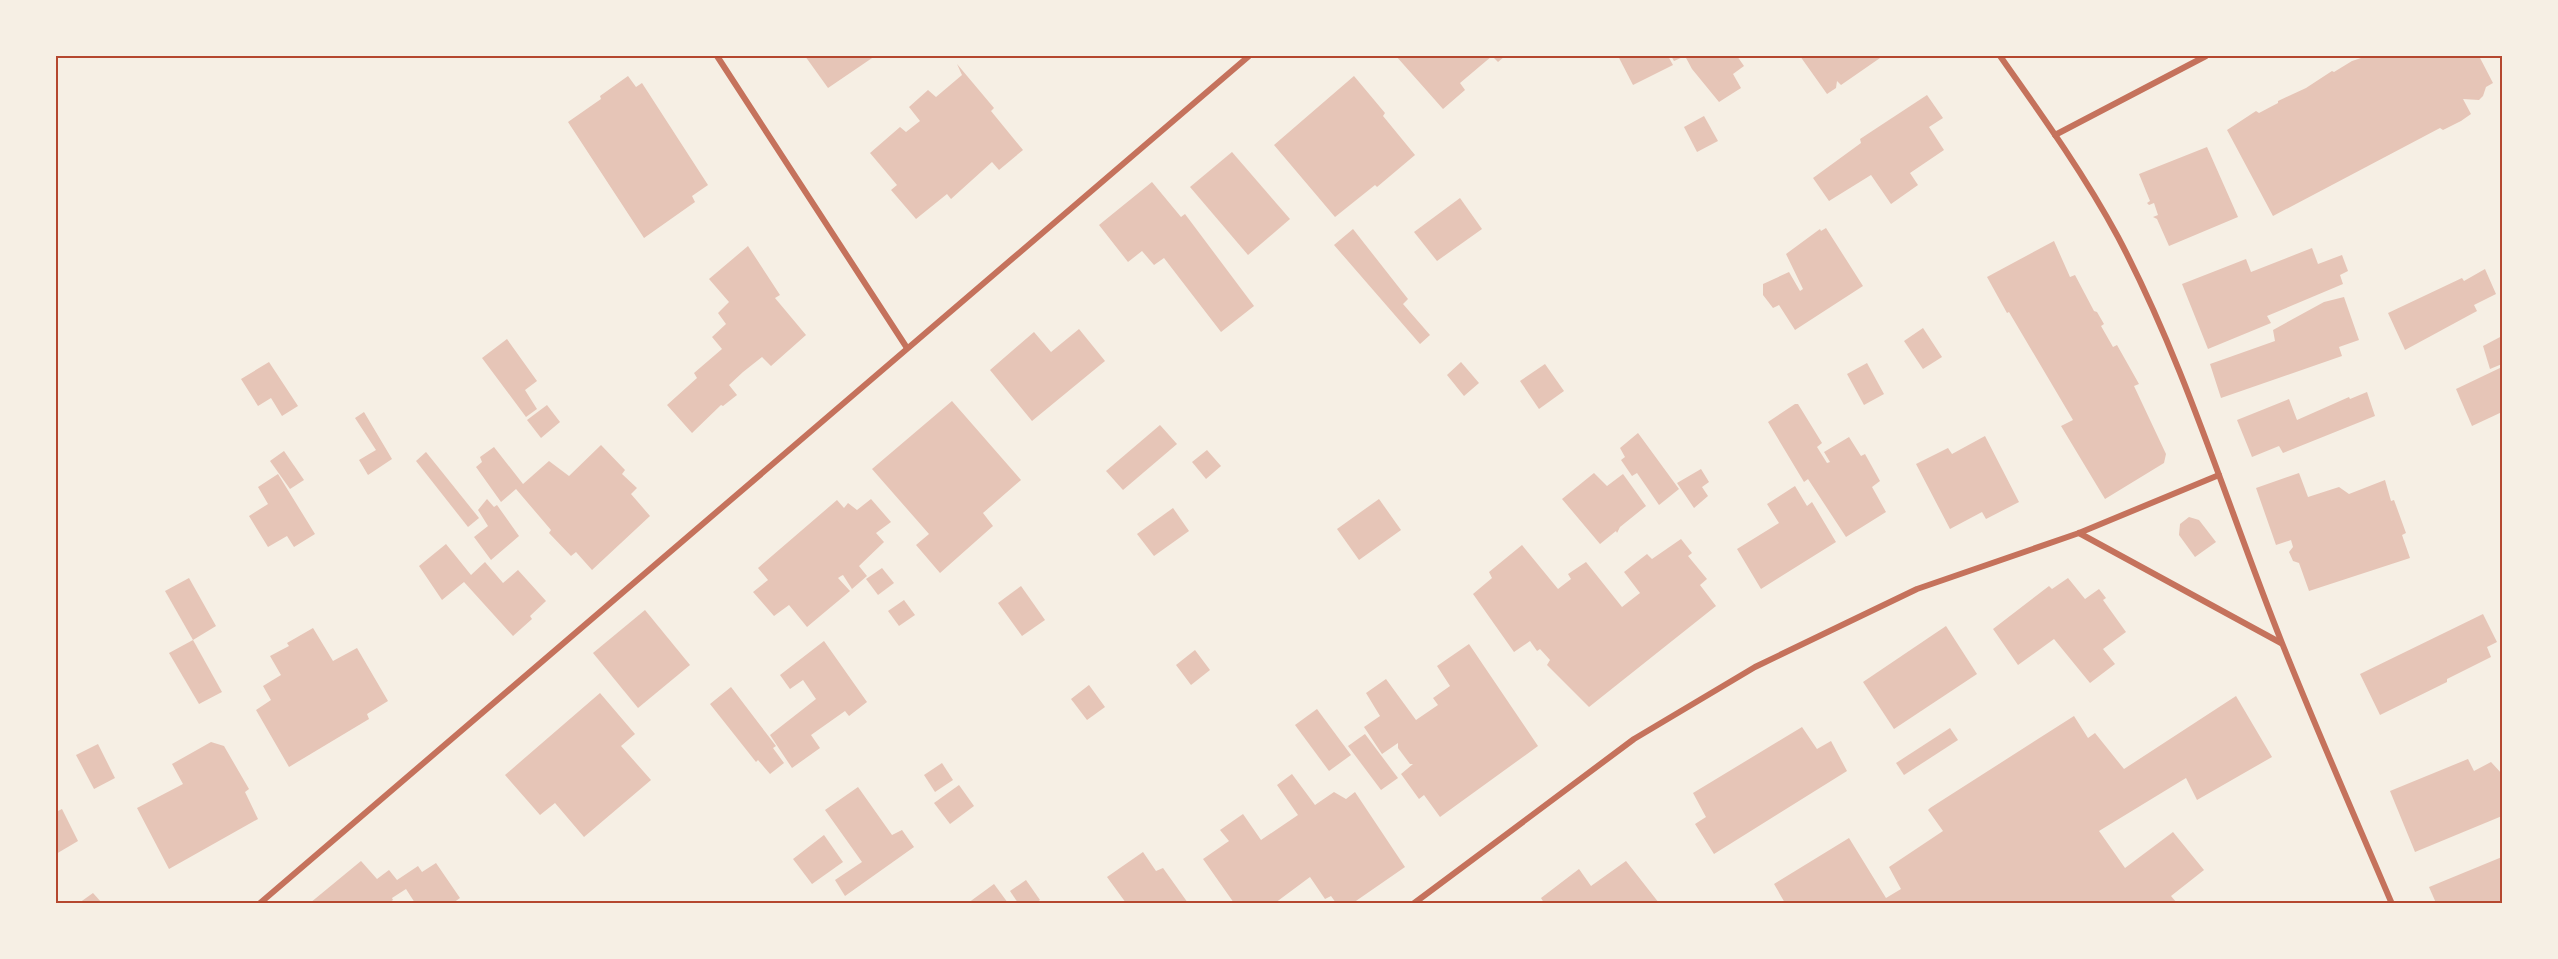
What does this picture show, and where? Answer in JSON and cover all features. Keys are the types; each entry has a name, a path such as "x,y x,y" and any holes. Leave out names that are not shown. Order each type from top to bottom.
{"street":[{"path":"717,56 907,348"},
{"path":"259,903 1249,56"},
{"path":"2000,56 2055,135 2117,236 2151,304 2282,643 2392,903"},
{"path":"2055,135 2206,56"},
{"path":"1413,903 1634,739 1755,667 1917,589 2079,533 2219,475"},
{"path":"2079,533 2282,643"}],"building":[{"path":"805,56 875,56 828,88"},
{"path":"1396,56 1492,56 1460,83 1465,90 1443,109"},
{"path":"1492,56 1505,56 1498,62"},
{"path":"1618,56 1668,56 1673,65 1633,85"},
{"path":"1671,56 1685,56 1674,61"},
{"path":"1685,56 1737,56 1744,66 1733,74 1741,88 1719,102 1692,69"},
{"path":"1800,56 1879,56 1880,58 1841,85 1837,81 1836,88 1827,94"},
{"path":"2367,56 2479,56 2493,83 2486,87 2479,100 2463,99 2471,114 2461,121 2443,130 2440,128 2273,216 2227,130 2256,111 2259,113 2332,71"},
{"path":"957,64 994,108 991,111 1023,150 999,170 992,162 951,199 947,194 916,219 891,190 897,185 870,153 900,127 906,132 920,121 909,107 928,90 936,97 962,75"},
{"path":"628,76 636,87 642,83 708,185 692,196 695,202 644,238 568,122 601,99 600,96"},
{"path":"1354,76 1385,113 1383,116 1415,155 1377,187 1375,185 1335,217 1274,145"},
{"path":"1927,95 1943,118 1929,127 1944,150 1910,173 1918,185 1891,204 1871,175 1829,201 1813,178 1861,143 1860,139"},
{"path":"1704,116 1718,141 1697,152 1684,127"},
{"path":"2207,147 2238,217 2169,246 2157,219 2153,217 2158,215 2154,203 2149,205 2147,203 2150,201 2139,174"},
{"path":"1232,152 1290,219 1248,255 1190,187"},
{"path":"1152,182 1181,217 1185,214 1254,306 1221,332 1164,258 1154,265 1142,251 1128,262 1099,225"},
{"path":"1460,198 1482,229 1437,261 1414,232"},
{"path":"1826,228 1863,286 1795,330 1779,305 1773,308 1763,295 1763,284 1789,272 1800,291 1803,289 1786,254 1820,229 1821,231"},
{"path":"1353,229 1408,299 1403,304 1430,335 1420,344 1334,245"},
{"path":"2054,241 2070,277 2075,275 2094,311 2104,324 2101,326 2113,347 2117,345 2139,384 2134,386 2166,454 2164,463 2105,499 2061,426 2073,420 1987,277"},
{"path":"748,246 780,295 775,298 806,335 771,366 762,357 743,372 729,385 737,395 723,406 721,405 692,433 667,405 697,378 694,373 722,349 712,337 726,324 718,313 729,302 709,279"},
{"path":"2312,248 2318,264 2342,255 2348,271 2340,275 2343,284 2267,316 2271,323 2208,349 2182,284 2246,259 2251,272"},
{"path":"2485,269 2496,294 2474,305 2477,311 2405,350 2388,313 2462,278 2464,281"},
{"path":"2344,297 2359,340 2339,347 2342,356 2221,398 2210,364 2275,341 2273,330 2324,302"},
{"path":"1923,328 1942,357 1923,369 1904,341"},
{"path":"1079,329 1105,361 1032,421 990,370 1034,332 1051,352"},
{"path":"2502,336 2502,364 2490,369 2483,346"},
{"path":"507,339 537,381 525,390 537,409 526,417 482,358"},
{"path":"269,362 298,406 282,416 271,398 258,406 241,379"},
{"path":"1461,362 1479,383 1464,396 1447,375"},
{"path":"1867,363 1884,394 1864,405 1847,374"},
{"path":"1545,364 1564,391 1539,409 1520,381"},
{"path":"2502,367 2502,412 2472,426 2456,389"},
{"path":"2367,392 2375,416 2283,453 2279,446 2252,457 2237,420 2289,399 2297,420 2349,397 2350,399"},
{"path":"952,401 1021,480 983,513 993,526 940,573 916,545 929,534 872,469"},
{"path":"1798,404 1822,443 1817,447 1827,463 1830,462 1824,452 1849,437 1861,456 1865,454 1880,481 1872,487 1886,512 1846,537 1808,479 1804,482 1768,422"},
{"path":"547,405 560,422 541,438 527,420"},
{"path":"364,412 392,459 368,475 359,460 376,450 355,418"},
{"path":"1160,425 1177,444 1123,490 1106,471"},
{"path":"1638,433 1679,489 1659,505 1637,473 1632,476 1621,460 1625,457 1620,448"},
{"path":"1985,436 2019,502 1986,519 1982,512 1950,529 1916,464 1948,448 1952,454"},
{"path":"601,445 625,470 622,474 637,488 631,494 650,516 592,570 576,552 571,556 549,533 551,530 516,489 501,502 476,467 482,462 480,457 494,447 523,484 549,461 569,476"},
{"path":"1207,450 1221,466 1206,479 1192,462"},
{"path":"284,451 304,480 290,489 270,461"},
{"path":"426,452 479,518 468,527 416,461"},
{"path":"1701,469 1709,482 1702,487 1708,496 1694,508 1677,483"},
{"path":"1594,473 1607,486 1623,474 1646,506 1620,527 1617,533 1616,531 1600,544 1562,499"},
{"path":"2299,473 2308,497 2339,487 2349,494 2385,480 2391,501 2394,500 2406,533 2402,535 2410,558 2309,591 2299,563 2293,561 2289,552 2293,547 2291,540 2276,545 2256,488"},
{"path":"278,474 315,534 294,547 287,536 268,547 249,516 268,504 258,487"},
{"path":"1795,486 1807,506 1812,502 1836,542 1761,589 1737,549 1779,523 1767,504"},
{"path":"487,499 494,507 497,505 519,536 491,560 474,537 488,526 478,510"},
{"path":"871,499 891,522 876,533 884,542 859,566 867,576 852,589 843,575 838,578 850,591 807,627 789,605 774,616 753,592 768,580 758,568 837,500 844,508 848,503 857,510"},
{"path":"1379,499 1401,530 1359,560 1337,529"},
{"path":"1173,508 1189,531 1154,556 1137,534"},
{"path":"2189,517 2199,520 2216,542 2195,557 2179,535 2180,524"},
{"path":"1681,539 1692,553 1688,556 1707,579 1700,585 1716,606 1589,707 1547,665 1550,660 1540,649 1537,651 1530,641 1514,652 1473,594 1492,578 1489,572 1522,545 1558,589 1571,579 1568,574 1586,562 1622,607 1640,593 1624,572 1647,554 1652,559"},
{"path":"446,544 471,575 485,562 503,583 518,570 546,601 530,616 532,619 513,636 464,582 442,600 419,566"},
{"path":"882,568 894,583 878,595 866,579"},
{"path":"189,578 216,626 193,640 165,591"},
{"path":"2068,578 2085,599 2099,589 2106,598 2103,600 2126,632 2103,649 2115,664 2090,683 2054,639 2018,665 1993,629 2049,586 2052,589"},
{"path":"1021,586 1045,620 1022,636 998,603"},
{"path":"904,600 915,615 899,626 888,611"},
{"path":"645,610 690,665 638,708 593,653"},
{"path":"2483,614 2497,642 2487,647 2491,657 2380,715 2360,674"},
{"path":"1946,626 1977,674 1894,729 1863,682"},
{"path":"313,628 333,661 357,648 388,701 367,714 369,719 289,767 256,710 271,700 263,686 281,675 270,656 289,646 287,643"},
{"path":"193,640 222,692 199,704 169,653"},
{"path":"824,641 867,702 849,716 845,711 811,735 820,748 792,768 770,735 816,699 803,680 790,689 780,675"},
{"path":"1469,644 1538,746 1440,817 1424,795 1419,799 1401,774 1413,764 1410,764 1398,748 1398,743 1382,754 1364,727 1380,716 1366,693 1386,679 1416,720 1438,705 1433,698 1450,686 1437,666"},
{"path":"1195,650 1210,670 1191,685 1176,665"},
{"path":"1089,685 1105,707 1087,720 1071,699"},
{"path":"731,687 776,746 773,748 784,763 770,774 758,760 756,762 710,704"},
{"path":"600,693 635,734 621,746 651,780 584,837 555,803 540,815 505,775"},
{"path":"2236,696 2272,757 2197,800 2186,778 2099,831 2125,868 2173,832 2204,870 2171,896 2177,903 1785,903 1774,884 1849,838 1886,898 1901,889 1889,867 1943,831 1928,810 1930,808 2074,716 2088,738 2095,733 2124,769"},
{"path":"1317,709 1351,755 1329,771 1295,725"},
{"path":"1802,727 1817,749 1831,741 1847,771 1714,854 1695,824 1706,817 1693,793"},
{"path":"1950,728 1958,740 1904,775 1896,763"},
{"path":"1365,734 1398,778 1381,790 1348,746"},
{"path":"211,742 224,746 249,789 245,792 258,819 169,869 137,808 183,784 172,764"},
{"path":"98,744 115,778 94,789 76,755"},
{"path":"2468,759 2474,771 2491,762 2502,774 2502,816 2415,852 2390,791"},
{"path":"942,763 953,780 935,792 924,775"},
{"path":"1292,774 1315,805 1334,792 1346,799 1355,792 1405,867 1353,903 1336,903 1331,896 1325,899 1310,877 1275,903 1234,903 1203,859 1229,841 1220,830 1243,814 1261,840 1298,815 1277,785"},
{"path":"959,785 974,806 950,824 934,803"},
{"path":"858,787 892,835 902,830 914,847 845,896 835,880 862,862 825,810"},
{"path":"62,809 78,841 56,854 56,812"},
{"path":"824,835 843,862 812,884 793,859"},
{"path":"1143,852 1156,871 1163,868 1188,903 1126,903 1107,877"},
{"path":"2502,857 2502,903 2436,903 2429,887"},
{"path":"361,861 377,879 389,870 397,880 418,866 422,872 436,863 460,898 453,903 415,903 406,889 392,898 393,900 389,903 310,903"},
{"path":"1626,861 1659,903 1544,903 1541,898 1579,869 1591,886"},
{"path":"1026,880 1040,900 1036,903 1018,903 1010,891"},
{"path":"994,884 1008,903 968,903"},
{"path":"93,893 102,903 79,903"}]}
